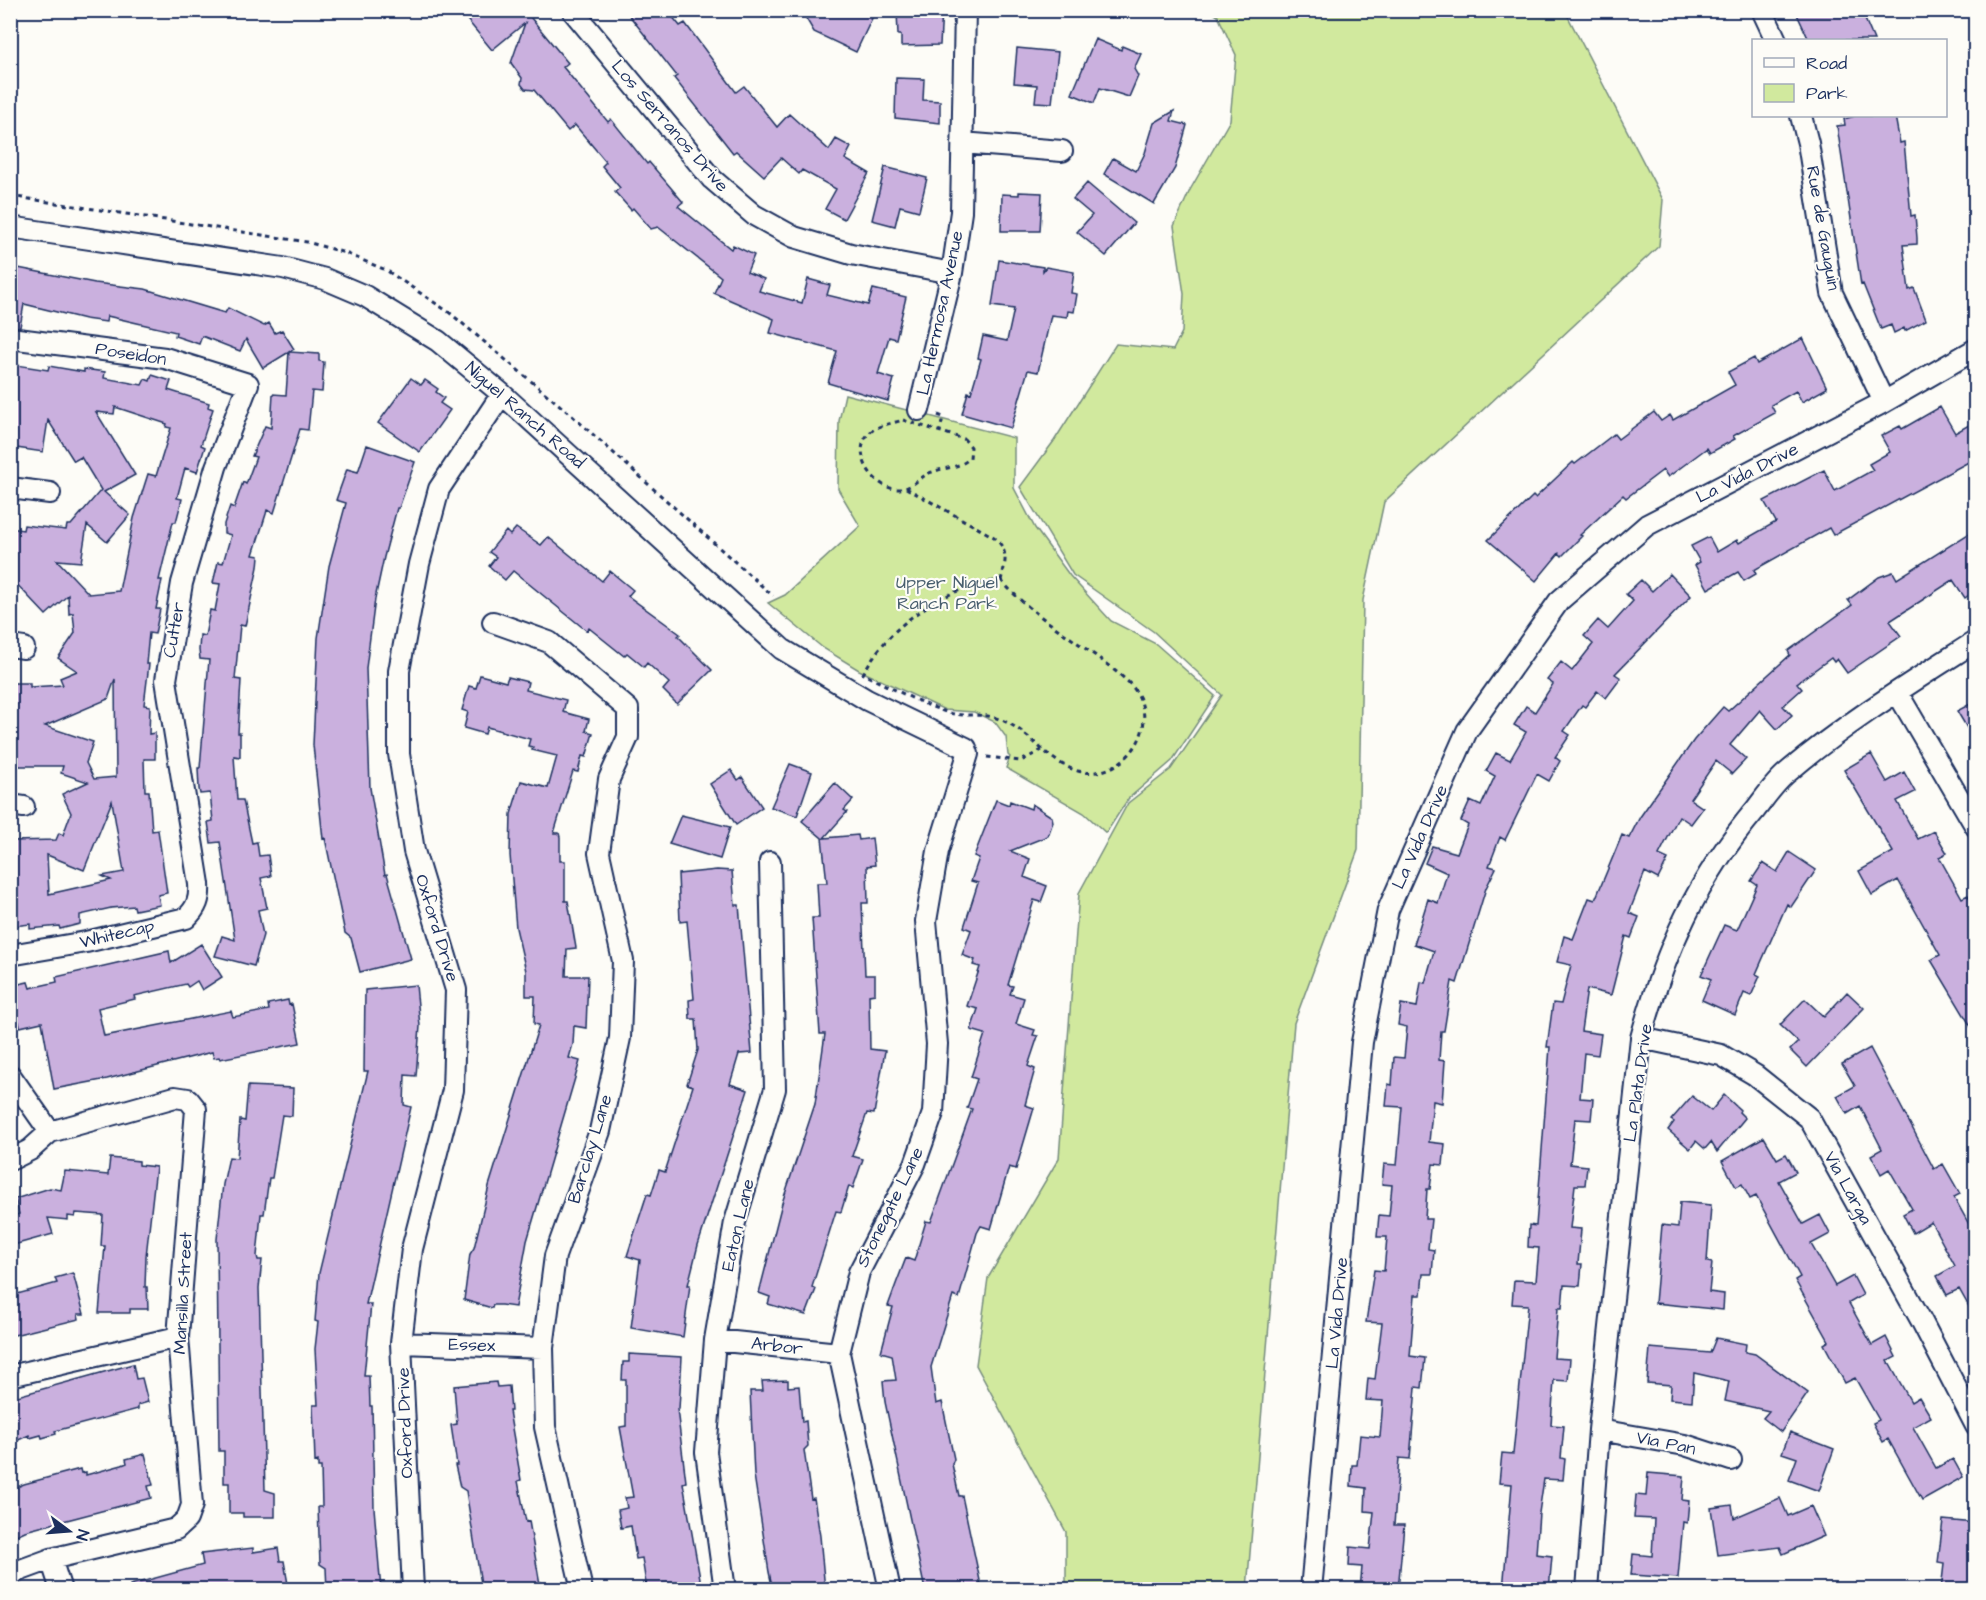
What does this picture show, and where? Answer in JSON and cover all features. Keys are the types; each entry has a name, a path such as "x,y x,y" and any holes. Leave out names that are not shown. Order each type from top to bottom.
{"street":[{"name":"Los Serranos Drive","path":"572,10 712,179 754,215 794,237 851,255 952,273"},
{"name":"La Hermosa Avenue","path":"919,410 952,273 961,212 965,10"},
{"path":"1762,10 1776,39"},
{"name":"Rue de Gauguin","path":"1801,117 1832,293 1884,402"},
{"path":"962,143 1062,152"},
{"name":"Niguel Ranch Road","path":"10,227 283,268 325,279 365,296 406,319 438,341 502,393 782,649 867,700 960,744 968,754"},
{"name":"Poseidon","path":"10,338 165,358 248,384"},
{"name":"La Vida Drive","path":"1311,1590 1362,1042 1388,910 1467,731 1559,601 1647,525 1884,402 1976,349"},
{"name":"Cutter","path":"199,884 166,680 182,584 216,467 248,384"},
{"name":"Oxford Drive","path":"413,1590 401,1343 412,1249 453,1090 456,990 414,851 399,754 399,671 419,564 439,489 502,393"},
{"path":"10,488 50,493"},
{"name":"Barclay Lane","path":"493,622 549,642 628,709 628,737 609,779 599,853 623,961 620,1038 600,1131 555,1256 543,1348 545,1427 582,1590"},
{"name":"La Plata Drive","path":"1587,1590 1599,1430 1641,1038 1658,978 1681,922 1727,843 1787,772 1897,692 1976,641"},
{"path":"1897,692 1976,827"},
{"name":"Stonegate Lane","path":"890,1590 839,1353 859,1272 915,1164 933,1113 937,1044 926,921 938,851 968,754"},
{"name":"Eaton Lane","path":"725,1590 706,1452 715,1340 735,1222 776,1089 770,862"},
{"name":"Whitecap","path":"10,955 86,942 186,918 198,903 199,884"},
{"name":"Via Larga","path":"1641,1038 1721,1055 1755,1075 1809,1118 1921,1320 1976,1426"},
{"path":"10,1075 50,1132 30,1150 10,1160"},
{"name":"Mansilla Street","path":"50,1132 175,1097 194,1103 196,1114 178,1337 192,1505 187,1519 176,1529 51,1559"},
{"path":"10,1376 178,1337"},
{"name":"Arbor","path":"715,1340 839,1353"},
{"name":"Essex","path":"401,1343 543,1348"},
{"name":"Via Pan","path":"1599,1430 1685,1444 1731,1460"},
{"path":"10,1574 51,1559 61,1590"}],"path":[{"path":"906,488 923,475 962,465 970,458 971,447 964,440 903,420 872,430 861,452 868,472 893,489 906,488 994,537 1004,547 1007,558 1001,580"},
{"path":"1001,580 1016,598 1123,677 1139,696 1145,715 1145,728 1139,743 1122,760 1099,771 1080,771 1057,763 1014,725 998,718 947,713 863,674 875,651 900,624 938,601 982,582 1001,580"},
{"path":"968,754 1021,761 1042,750"}],"green space":[{"path":"1210,11 1565,11 1663,200 1659,246 1384,502 1363,600 1358,850 1294,1023 1247,1589 1066,1589 1066,1532 976,1365 988,1278 1059,1158 1079,893 1128,803 1171,769 1222,695 1154,632 1073,575 1020,487 1054,441 1116,344 1173,350 1182,332 1184,294 1174,226 1190,190 1230,120 1236,55 1218,16"},
{"name":"Upper Niguel Ranch Park","path":"845,394 1014,438 1014,488 1035,528 1070,576 1111,621 1156,644 1215,696 1172,761 1128,799 1106,833 1084,813 1006,768 1010,757 1006,737 995,722 974,712 945,710 859,670 823,648 768,603 785,595 860,526 838,489 839,421"}],"building":[{"path":"459,10 540,10 531,18 568,63 563,67 608,122 611,119 647,164 649,162 683,202 678,206 731,249 733,245 754,255 747,272 764,279 759,291 802,303 808,279 830,285 827,295 868,305 873,289 906,297 896,339 889,337 878,374 894,379 888,401 828,383 837,351 770,333 774,319 714,293 721,277 658,227 651,229 633,208 631,210 615,192 620,188 602,166 606,162 575,125 568,131 534,90 525,89 521,84 522,78 511,63 525,23 492,50"},
{"path":"625,10 667,10 680,26 685,23 736,92 744,86 777,127 789,114 829,150 836,139 851,147 845,159 869,173 844,219 825,209 836,189 802,170 799,174 781,158 764,176 736,151 733,153 674,78 677,76"},
{"path":"801,10 861,10 873,16 856,52 814,32"},
{"path":"897,10 942,10 940,45 901,46"},
{"path":"1795,10 1861,10 1874,39 1809,39"},
{"path":"1095,39 1121,50 1122,46 1141,54 1134,69 1138,76 1129,97 1100,88 1094,103 1072,94"},
{"path":"1017,48 1058,52 1052,103 1035,102 1037,85 1014,83"},
{"path":"896,78 924,79 923,100 940,101 940,123 895,118"},
{"path":"1174,111 1171,121 1187,125 1175,168 1154,204 1104,174 1113,158 1136,171 1145,153 1154,123"},
{"path":"1895,117 1900,143 1904,142 1911,216 1915,215 1917,244 1903,245 1909,290 1914,288 1926,320 1905,331 1904,328 1894,333 1891,325 1881,329 1863,284 1861,285 1837,126 1845,125 1844,119"},
{"path":"885,167 927,178 919,211 900,206 895,226 872,220"},
{"path":"1087,183 1134,223 1106,256 1077,232 1092,215 1073,199"},
{"path":"1019,192 1042,193 1040,231 1001,231 1002,194 1019,195"},
{"path":"999,260 1043,267 1043,271 1046,267 1074,272 1071,293 1077,294 1074,312 1068,311 1067,317 1051,315 1038,372 1028,370 1011,428 962,414 981,359 978,358 983,336 1007,341 1014,309 992,306"},
{"path":"13,267 95,283 145,289 225,313 228,308 264,326 269,323 275,333 282,330 294,349 263,368 246,339 240,351 202,336 199,344 175,336 176,332 107,316 106,322 85,319 24,304 20,327 10,326"},
{"path":"1803,338 1827,388 1802,402 1796,391 1771,405 1775,413 1733,436 1735,439 1710,453 1707,448 1668,477 1663,470 1626,498 1623,495 1580,535 1582,536 1562,556 1559,553 1536,581 1488,540 1533,496 1535,498 1573,462 1575,464 1614,434 1618,439 1654,412 1661,421 1670,415 1673,420 1735,385 1728,372 1754,358 1757,364"},
{"path":"289,352 319,354 319,361 324,362 322,392 312,391 308,430 300,429 274,513 267,510 253,555 259,556 258,567 245,626 240,625 235,679 241,680 238,733 240,733 240,757 234,756 237,800 243,800 252,843 257,842 259,856 268,855 271,876 261,878 267,908 258,910 263,935 254,966 215,956 222,936 235,940 220,842 211,843 208,822 213,821 210,793 200,794 199,789 198,768 200,768 209,660 200,659 199,650 200,635 205,636 210,610 215,611 220,584 213,583 218,562 223,563 231,535 224,533 224,524 230,506 234,508 243,482 246,484 256,457 252,456 265,426 271,428 273,394 286,395"},
{"path":"10,364 48,370 49,366 84,372 84,369 105,372 104,378 142,385 145,379 150,381 152,375 171,381 168,390 209,403 208,407 213,409 201,445 205,447 197,472 185,468 177,498 182,499 176,522 173,522 159,580 162,580 156,609 160,609 155,634 149,633 146,664 149,664 144,705 150,706 149,734 155,733 155,759 144,759 145,791 149,791 152,831 158,830 167,893 158,895 160,905 135,910 134,906 111,908 80,915 80,924 60,929 59,926 30,929 30,924 14,926 10,922 10,896 14,896 12,841 56,840 59,833 63,835 71,813 62,794 88,782 61,773 63,766 10,766 10,683 30,683 30,687 63,685 60,678 77,671 58,658 75,633 73,613 69,614 68,595 46,615 10,577 10,528 23,530 24,525 66,530 67,525 71,525 101,490 81,457 74,461 48,420 43,452 10,447 14,402 10,401","holes":["115,407 167,424 166,427 171,428 156,476 148,474 134,518 119,591 89,594 57,560 81,562 87,525 107,542 130,515 104,492 135,475 96,412 114,414","115,679 116,777 94,779 86,763 93,742 45,726 108,699","112,801 124,872 102,876 111,880 49,894 47,855 84,870"]},
{"path":"411,378 421,385 425,380 438,389 436,392 444,398 440,403 450,410 420,452 378,423"},
{"path":"1940,407 1955,433 1976,421 1976,458 1833,535 1829,528 1754,570 1756,574 1744,581 1738,572 1708,589 1695,565 1700,562 1691,546 1709,537 1717,552 1737,540 1739,543 1776,522 1764,501 1824,470 1835,491 1873,470 1869,464 1890,452 1881,436 1900,426 1902,429"},
{"path":"367,445 415,462 399,508 397,508 384,557 375,599 366,668 370,788 385,875 387,874 411,959 360,972 351,938 345,933 325,838 323,839 313,745 318,638 329,566 346,503 336,500 347,469 358,472"},
{"path":"516,528 541,545 548,537 602,581 610,571 633,590 628,596 680,634 678,636 712,670 677,704 663,690 669,683 647,663 644,667 627,653 624,656 589,628 587,631 513,571 505,580 489,566 496,557 489,552 506,531 510,535"},
{"path":"1976,529 1976,590 1965,598 1953,580 1890,621 1901,636 1847,673 1837,659 1834,662 1831,658 1797,683 1802,689 1783,706 1792,715 1777,729 1760,710 1730,745 1746,759 1732,774 1716,761 1690,799 1703,808 1691,824 1679,816 1659,855 1668,859 1658,879 1645,872 1629,913 1639,917 1631,938 1626,936 1611,995 1587,989 1581,1031 1601,1034 1598,1055 1584,1053 1580,1098 1593,1099 1591,1120 1575,1119 1570,1164 1587,1166 1585,1185 1575,1185 1570,1228 1581,1229 1578,1264 1582,1264 1580,1286 1564,1285 1562,1308 1558,1308 1554,1358 1570,1359 1568,1381 1554,1380 1551,1425 1564,1426 1561,1458 1565,1459 1563,1480 1544,1479 1539,1513 1536,1554 1552,1556 1549,1590 1503,1590 1512,1484 1499,1483 1502,1453 1513,1454 1528,1305 1512,1304 1514,1280 1536,1281 1539,1248 1528,1247 1529,1225 1536,1226 1550,1047 1547,1047 1553,1003 1561,1004 1571,965 1557,962 1564,936 1573,939 1589,898 1595,900 1622,835 1629,838 1640,817 1694,740 1723,707 1728,711 1790,655 1788,651 1852,605 1848,600 1879,577 1893,572 1897,579"},
{"path":"1670,574 1691,596 1615,674 1621,678 1606,698 1597,691 1585,707 1582,705 1564,731 1570,735 1555,757 1560,761 1549,781 1537,774 1505,840 1500,837 1489,866 1496,868 1486,888 1457,983 1452,981 1444,1031 1441,1031 1439,1060 1445,1061 1442,1103 1433,1101 1429,1142 1445,1144 1443,1165 1433,1164 1430,1189 1427,1189 1425,1219 1431,1219 1428,1249 1434,1250 1432,1274 1423,1274 1421,1295 1415,1295 1410,1356 1425,1358 1422,1388 1416,1387 1410,1459 1399,1458 1394,1525 1404,1525 1398,1590 1360,1590 1362,1567 1349,1566 1350,1547 1370,1549 1374,1512 1365,1511 1366,1488 1351,1486 1352,1465 1357,1465 1360,1435 1380,1437 1383,1401 1366,1400 1368,1378 1375,1379 1382,1323 1366,1322 1374,1270 1384,1271 1387,1237 1377,1237 1379,1215 1389,1216 1392,1185 1382,1184 1384,1164 1397,1165 1402,1107 1386,1106 1388,1084 1392,1085 1394,1057 1404,1058 1407,1027 1398,1025 1401,1004 1417,1007 1421,982 1425,983 1434,951 1414,944 1428,899 1438,903 1447,873 1425,863 1432,846 1457,853 1468,825 1461,821 1470,801 1481,806 1495,776 1486,771 1496,753 1510,760 1526,732 1514,725 1526,706 1535,712 1553,684 1547,680 1561,662 1572,671 1593,644 1584,636 1598,620 1608,629 1633,601 1626,594 1641,580 1652,591"},
{"path":"480,675 506,682 508,677 528,682 526,690 566,700 563,712 589,719 586,731 593,733 586,757 582,756 578,772 573,771 554,833 559,833 560,837 560,861 565,861 565,901 568,901 576,948 567,949 566,976 588,976 586,1028 574,1026 569,1058 580,1061 527,1241 515,1307 493,1305 492,1308 464,1300 470,1254 474,1248 489,1186 539,1025 534,1024 535,996 526,996 526,971 516,928 510,855 511,814 521,781 548,788 557,756 532,750 533,747 528,746 530,739 487,727 485,734 464,728 468,712 462,710 469,686 476,688"},
{"path":"1976,701 1976,743 1957,711"},
{"path":"1871,754 1887,782 1904,772 1915,792 1897,801 1918,839 1934,831 1947,853 1939,857 1962,898 1968,895 1976,909 1976,1035 1931,960 1940,955 1898,880 1872,895 1859,871 1893,852 1844,770"},
{"path":"790,764 812,772 797,816 771,807"},
{"path":"731,770 738,780 742,777 762,807 736,825 710,784"},
{"path":"835,783 853,800 844,810 847,812 824,838 858,835 859,840 872,838 875,865 867,866 868,903 862,903 865,975 875,975 875,994 869,995 870,1049 885,1051 874,1114 867,1113 852,1156 863,1159 853,1188 849,1186 841,1212 836,1211 812,1287 816,1289 806,1315 768,1304 770,1297 759,1293 782,1203 815,1104 825,1034 820,1034 812,918 819,918 817,883 827,883 822,838 802,821"},
{"path":"996,800 1009,805 1010,801 1031,809 1032,804 1052,817 1053,822 1048,836 1010,851 1030,859 1024,877 1047,886 1041,902 1034,900 1008,985 1013,986 1010,994 1024,998 1016,1024 1035,1030 1033,1035 1038,1036 1028,1066 1035,1069 1025,1105 1034,1108 1016,1169 1009,1167 991,1229 981,1226 977,1233 959,1298 953,1296 931,1367 936,1404 942,1402 954,1459 952,1464 959,1496 962,1496 982,1590 925,1590 885,1402 883,1381 896,1380 892,1355 881,1352 893,1307 888,1306 896,1284 906,1258 914,1261 926,1221 931,1222 972,1109 967,1108 977,1079 971,1077 985,1034 971,1030 978,1009 967,1006 980,967 973,965 975,960 962,955 971,930 964,927 978,883 971,881 979,858 974,856"},
{"path":"681,815 730,827 720,859 669,844"},
{"path":"1789,852 1816,870 1791,907 1787,904 1756,974 1760,976 1751,996 1744,993 1735,1015 1702,1000 1711,979 1701,975 1724,925 1737,930 1757,885 1751,881 1763,863 1777,872"},
{"path":"717,870 732,871 735,905 739,905 752,1053 739,1054 730,1084 748,1090 698,1245 688,1285 690,1285 683,1337 631,1328 640,1260 627,1256 647,1194 651,1195 659,1170 665,1172 693,1086 687,1084 698,1050 696,1019 690,1019 689,1000 694,999 687,921 680,922 678,874"},
{"path":"201,944 222,977 202,990 197,981 188,987 186,984 134,996 135,999 98,1008 104,1036 231,1011 233,1017 269,1010 268,1004 288,1000 289,1005 292,1004 300,1043 220,1059 219,1057 214,1058 212,1052 107,1079 54,1089 42,1022 20,1027 19,1022 16,1023 10,986 28,982 30,988 57,982 56,977 169,951 171,963"},
{"path":"416,985 420,1026 416,1076 405,1075 404,1105 411,1107 366,1304 371,1304 364,1376 369,1376 370,1406 372,1406 374,1508 381,1590 327,1590 326,1568 320,1564 318,1507 322,1507 321,1467 318,1467 318,1461 315,1462 313,1405 318,1405 315,1349 318,1322 315,1321 319,1273 368,1071 364,1071 365,990"},
{"path":"1847,992 1864,1008 1807,1067 1790,1050 1798,1042 1780,1025 1805,999 1824,1017"},
{"path":"1870,1048 1934,1169 1943,1164 1960,1194 1954,1197 1970,1226 1976,1223 1976,1319 1959,1289 1947,1295 1937,1276 1955,1266 1931,1222 1913,1233 1903,1214 1912,1209 1889,1169 1881,1174 1871,1155 1882,1149 1860,1106 1847,1114 1837,1096 1855,1086 1842,1064"},
{"path":"248,1086 293,1088 292,1116 282,1115 272,1178 269,1178 264,1214 261,1214 257,1256 258,1260 262,1260 259,1288 265,1490 275,1493 275,1517 243,1517 243,1513 229,1513 229,1483 224,1483 224,1451 219,1451 217,1239 223,1184 229,1157 237,1158 240,1120 245,1121"},
{"path":"1724,1095 1745,1118 1717,1152 1711,1142 1705,1149 1696,1141 1690,1149 1668,1130 1674,1122 1671,1120 1692,1096 1711,1111"},
{"path":"1764,1137 1777,1159 1786,1154 1796,1172 1779,1181 1803,1224 1820,1215 1830,1234 1811,1244 1835,1286 1853,1276 1863,1295 1849,1303 1872,1345 1886,1337 1896,1357 1888,1361 1911,1402 1919,1397 1931,1417 1913,1427 1936,1468 1953,1459 1963,1477 1922,1500 1888,1439 1883,1442 1873,1423 1879,1420 1855,1378 1845,1383 1824,1344 1829,1341 1795,1280 1800,1277 1756,1196 1750,1199 1742,1184 1736,1187 1722,1161"},
{"path":"110,1158 139,1161 139,1165 156,1167 146,1256 145,1287 147,1287 148,1309 130,1309 130,1313 99,1313 105,1246 101,1246 103,1215 76,1213 75,1217 68,1216 68,1220 48,1218 53,1234 10,1246 10,1217 19,1214 15,1199 50,1188 61,1190 65,1171 108,1175"},
{"path":"1680,1202 1711,1205 1707,1262 1712,1263 1709,1292 1724,1294 1723,1310 1655,1303 1662,1225 1678,1227"},
{"path":"73,1273 84,1314 78,1314 79,1319 10,1336 10,1296 57,1283 55,1278"},
{"path":"1716,1338 1746,1344 1745,1352 1755,1354 1808,1393 1781,1432 1763,1418 1769,1411 1725,1401 1729,1381 1694,1373 1692,1401 1670,1399 1671,1385 1647,1383 1650,1348 1710,1353"},
{"path":"629,1354 682,1357 679,1409 677,1409 686,1482 683,1483 701,1584 647,1590 642,1558 636,1559 631,1526 621,1528 618,1510 627,1508 625,1498 633,1497 620,1427 626,1426 626,1380 622,1380 623,1362 629,1362"},
{"path":"133,1364 136,1379 142,1378 148,1402 138,1405 138,1409 55,1431 56,1434 42,1438 41,1435 30,1438 29,1435 10,1444 10,1398"},
{"path":"788,1380 788,1387 799,1386 802,1422 806,1421 808,1446 804,1450 811,1499 814,1498 820,1536 825,1590 773,1590 769,1572 754,1475 750,1391 763,1391 762,1381"},
{"path":"496,1382 497,1387 509,1386 511,1411 509,1411 521,1480 518,1481 526,1522 529,1521 541,1590 482,1590 466,1491 460,1487 455,1465 457,1465 451,1425 457,1424 454,1386"},
{"path":"1790,1432 1834,1449 1819,1491 1789,1480 1797,1458 1782,1453"},
{"path":"145,1454 153,1485 148,1486 151,1498 25,1531 10,1538 10,1490 80,1469 81,1473 86,1472 86,1475 122,1465 127,1463 126,1459"},
{"path":"1648,1473 1684,1476 1682,1500 1689,1501 1687,1523 1683,1522 1678,1578 1631,1575 1633,1554 1652,1556 1654,1519 1634,1518 1636,1495 1646,1496"},
{"path":"1780,1498 1788,1516 1811,1506 1824,1536 1783,1554 1780,1547 1718,1555 1711,1508 1732,1505 1734,1518"},
{"path":"1943,1520 1975,1523 1971,1548 1976,1548 1976,1590 1941,1590 1944,1564 1938,1563"},
{"path":"253,1548 253,1552 278,1548 280,1561 284,1561 289,1590 131,1590 130,1585 203,1565 201,1554"}]}
